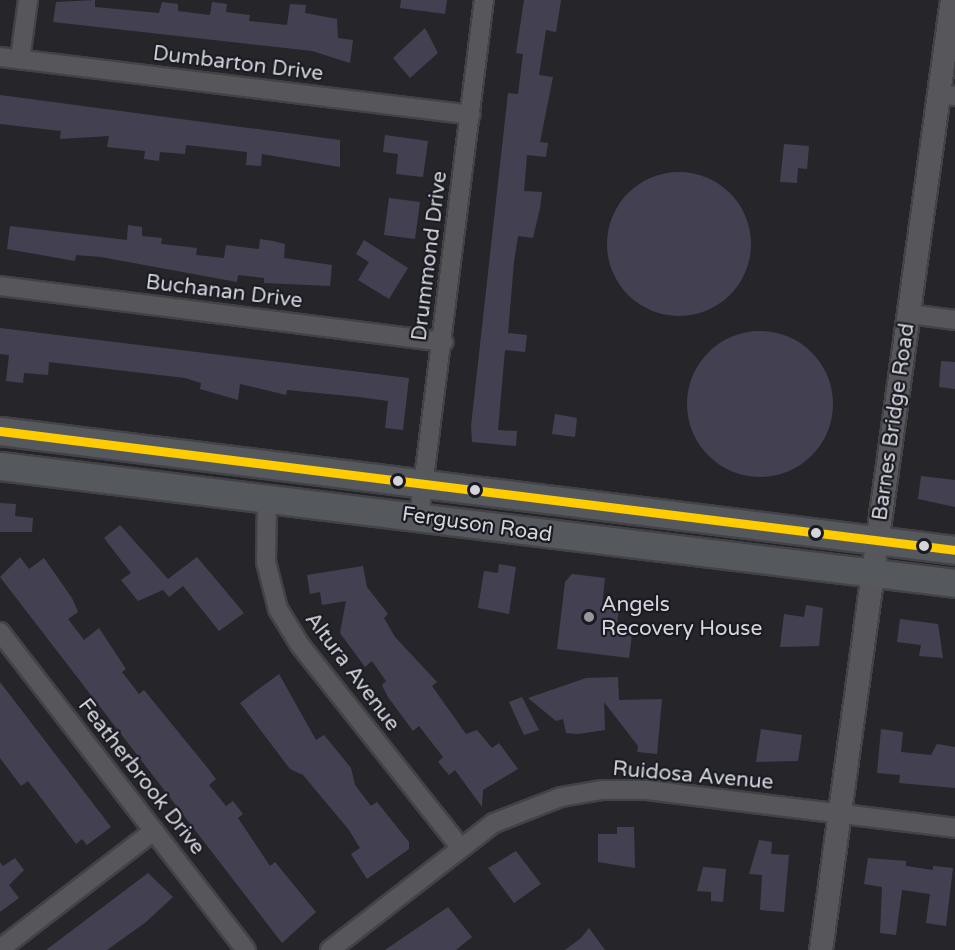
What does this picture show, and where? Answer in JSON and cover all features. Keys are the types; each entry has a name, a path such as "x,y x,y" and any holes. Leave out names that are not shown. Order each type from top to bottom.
{"main road":[{"name":"Ferguson Road","path":"0,431 955,550"},
{"name":"Ferguson Road","path":"0,466 955,583"}],"street":[{"path":"20,59 28,0"},
{"name":"Drummond Drive","path":"419,518 443,342 484,0"},
{"name":"Barnes Bridge Road","path":"821,950 837,813 910,314 947,95 952,0"},
{"name":"Dumbarton Drive","path":"0,57 470,114"},
{"name":"Buchanan Drive","path":"0,286 443,342"},
{"path":"910,314 955,320"},
{"name":"Altura Avenue","path":"267,499 266,562 278,609 300,645 461,848"},
{"name":"Featherbrook Drive","path":"0,632 246,950"},
{"name":"Ruidosa Avenue","path":"330,950 461,848 526,807 602,790 837,813 955,828"},
{"path":"0,949 154,831"}],"building":[{"path":"95,0 95,7 159,13 162,2 178,4 178,11 210,15 212,2 227,4 226,12 250,15 249,21 287,25 290,4 306,5 305,13 337,19 338,38 353,40 350,63 312,51 53,22 56,2"},
{"path":"401,0 447,0 445,14 400,8"},
{"path":"524,0 561,0 556,32 546,30 539,75 553,77 540,142 548,143 546,157 527,155 524,191 542,192 540,208 533,238 518,236 514,262 508,333 527,335 525,352 505,350 498,430 517,431 516,446 472,442 471,426 508,93 518,94 523,54 516,53"},
{"path":"425,28 438,53 410,78 393,58"},
{"path":"0,95 340,140 340,167 262,154 261,166 246,165 247,152 186,145 185,154 160,152 159,161 144,159 145,151 107,147 109,136 60,139 61,131 0,124"},
{"path":"385,135 428,141 423,177 396,174 398,154 383,152"},
{"path":"784,144 809,146 807,169 798,168 797,183 780,182"},
{"path":"679,172 693,173 707,178 730,193 745,216 750,230 750,258 745,272 730,295 707,310 693,315 679,316 665,315 651,310 628,295 613,272 608,258 607,244 608,230 613,216 628,193 651,178 665,173"},
{"path":"389,198 420,202 415,239 384,235"},
{"path":"128,225 142,227 142,236 162,238 161,244 197,248 196,255 224,258 226,245 259,249 260,239 285,244 284,258 332,265 330,286 264,283 264,278 238,275 237,282 101,257 76,255 75,261 7,249 10,226 127,240"},
{"path":"364,240 408,268 389,299 358,280 369,262 356,254"},
{"path":"0,328 409,378 403,430 385,428 388,401 359,397 287,390 286,395 240,384 238,400 200,389 201,383 185,378 49,362 48,375 24,373 23,383 6,381 9,355 0,354"},
{"path":"760,331 788,336 812,352 828,376 833,404 828,432 812,456 788,472 760,477 732,472 708,456 692,432 687,404 692,376 708,352 732,336"},
{"path":"941,361 955,362 955,389 939,387"},
{"path":"555,414 577,418 575,437 552,434"},
{"path":"921,476 955,480 955,507 918,499"},
{"path":"0,503 16,504 15,516 33,518 32,532 0,532"},
{"path":"120,525 168,579 197,557 244,613 219,631 183,586 169,597 163,590 138,601 121,580 131,573 104,538"},
{"path":"20,557 29,569 44,558 72,598 78,612 68,619 84,640 99,628 126,669 122,672 139,694 144,690 216,779 209,785 226,806 233,801 243,814 238,818 270,866 275,862 316,912 282,943 0,577"},
{"path":"499,564 516,567 509,614 478,608 484,571 498,573"},
{"path":"363,566 367,587 388,614 384,618 395,637 437,682 432,686 466,734 477,730 492,748 499,743 518,769 483,790 482,807 455,770 449,775 438,762 443,757 419,726 413,731 388,697 382,685 386,681 372,661 365,667 340,633 346,601 322,605 320,592 310,594 307,575"},
{"name":"Angels Recovery House","path":"572,574 605,578 602,606 619,608 617,625 633,627 629,658 557,649 565,582"},
{"path":"806,605 823,608 819,646 780,647 784,614 804,617"},
{"path":"900,619 938,624 943,658 919,656 921,645 897,642"},
{"path":"279,674 316,740 324,735 351,768 355,785 371,806 377,802 409,842 409,849 367,879 351,854 360,848 349,830 303,775 290,769 240,703"},
{"path":"618,677 619,700 662,699 657,754 637,752 638,746 604,702 605,730 578,734 566,733 563,719 556,721 528,698 586,678"},
{"path":"0,682 111,827 87,845 82,839 76,844 28,781 21,786 0,758"},
{"path":"522,697 539,730 524,735 509,702"},
{"path":"761,729 802,735 798,761 756,762"},
{"path":"881,729 903,732 901,752 931,755 937,744 955,747 955,788 899,783 900,775 877,773"},
{"path":"617,827 634,827 635,868 598,862 598,834 617,834"},
{"path":"759,840 772,842 771,854 789,855 784,912 760,910 762,875 749,874"},
{"path":"516,851 541,884 514,903 488,868"},
{"path":"15,858 24,870 9,885 19,898 0,912 0,862 3,866"},
{"path":"868,858 906,861 906,866 933,870 933,866 953,868 946,926 926,923 930,894 902,890 896,935 880,933 882,887 864,884"},
{"path":"703,867 726,869 723,902 711,901 711,892 697,891"},
{"path":"148,873 173,897 146,922 107,950 46,950"},
{"path":"448,907 472,937 456,950 385,950"},
{"path":"589,928 605,950 565,950 581,938"}],"transit line":[{"path":"0,431 955,550"}],"place":[{"name":"Angels Recovery House","path":"589,617"}]}
